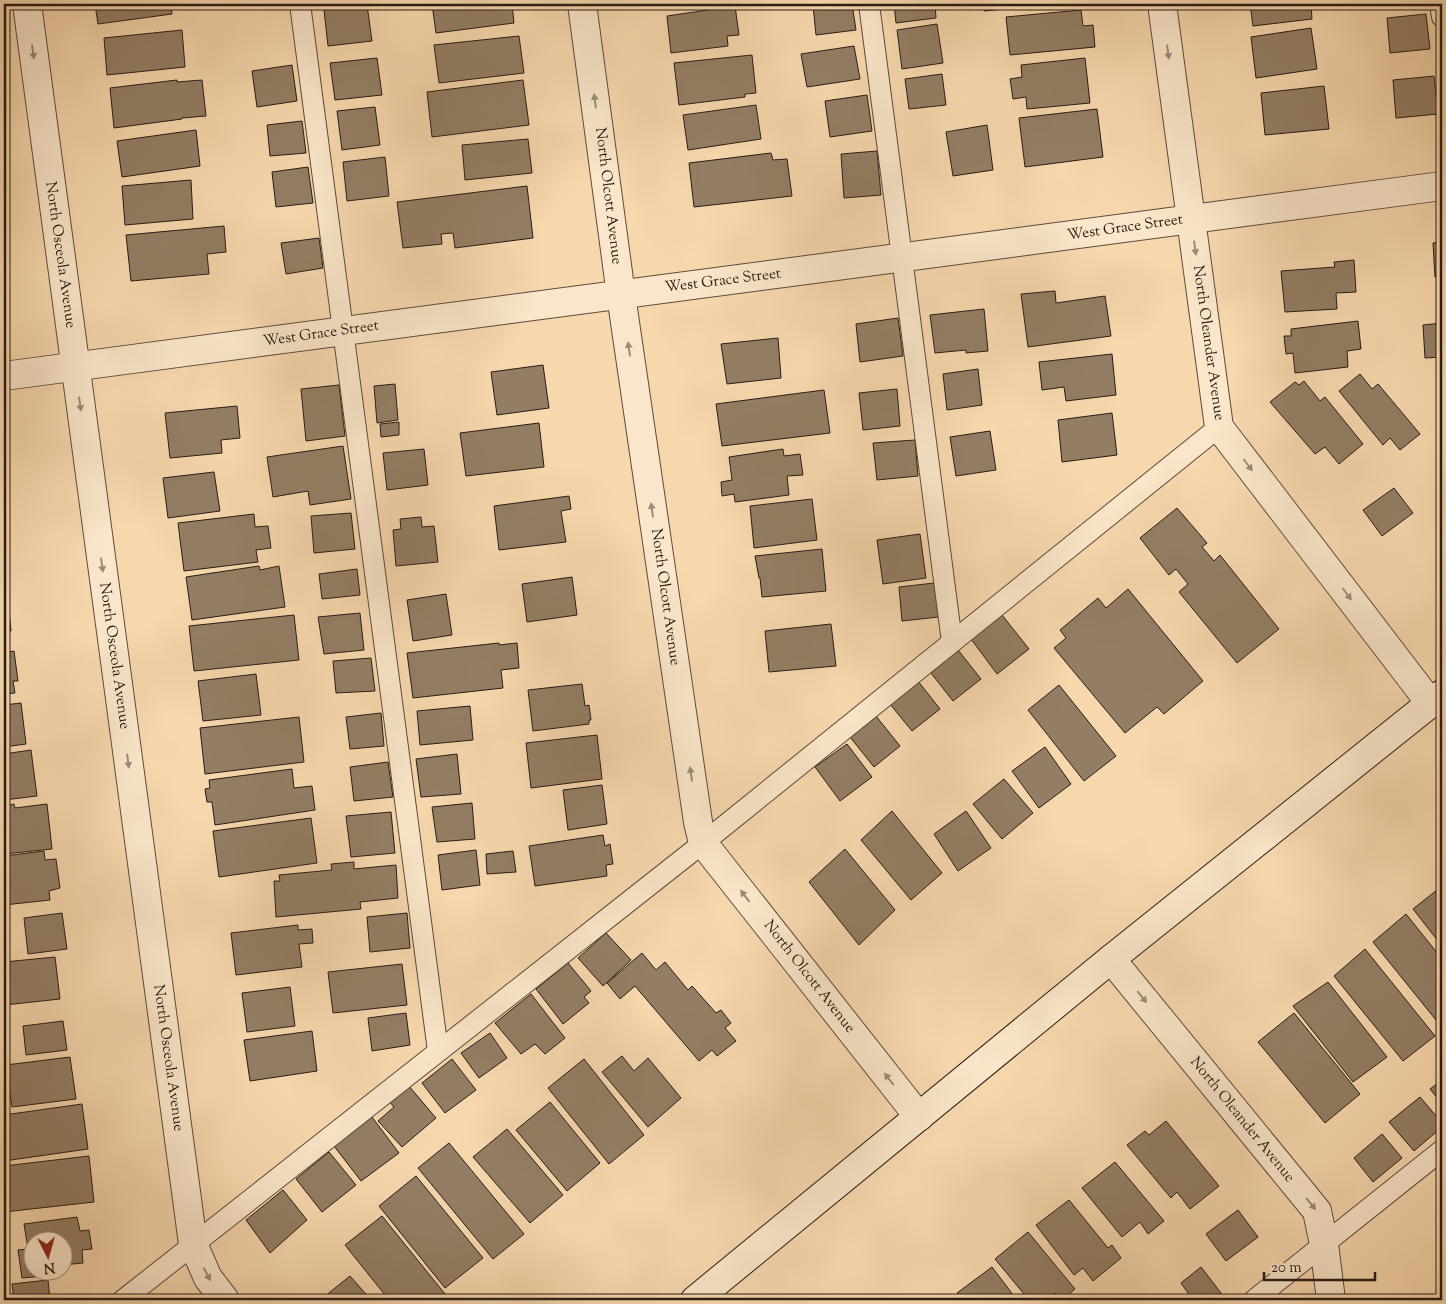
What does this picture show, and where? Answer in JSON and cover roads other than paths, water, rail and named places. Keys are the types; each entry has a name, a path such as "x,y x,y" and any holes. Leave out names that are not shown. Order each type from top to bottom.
{"street":[{"name":"North Osceola Avenue","path":"26,4 193,1244 208,1278 225,1300"},
{"name":"North Olcott Avenue","path":"582,4 621,295 702,842 919,1117"},
{"name":"North Oleander Avenue","path":"1162,4 1218,426 1436,699"},
{"name":"West Grace Street","path":"4,376 1442,186"},
{"path":"695,1300 1111,959 1436,699"},
{"name":"North Oleander Avenue","path":"1111,959 1317,1211 1324,1244 1331,1300"}],"lane":[{"path":"300,4 438,1051"},
{"path":"869,4 952,642"},
{"path":"1440,4 1442,17"},
{"path":"123,1300 702,842 1218,426"},
{"path":"1254,1300 1442,1150"}]}
